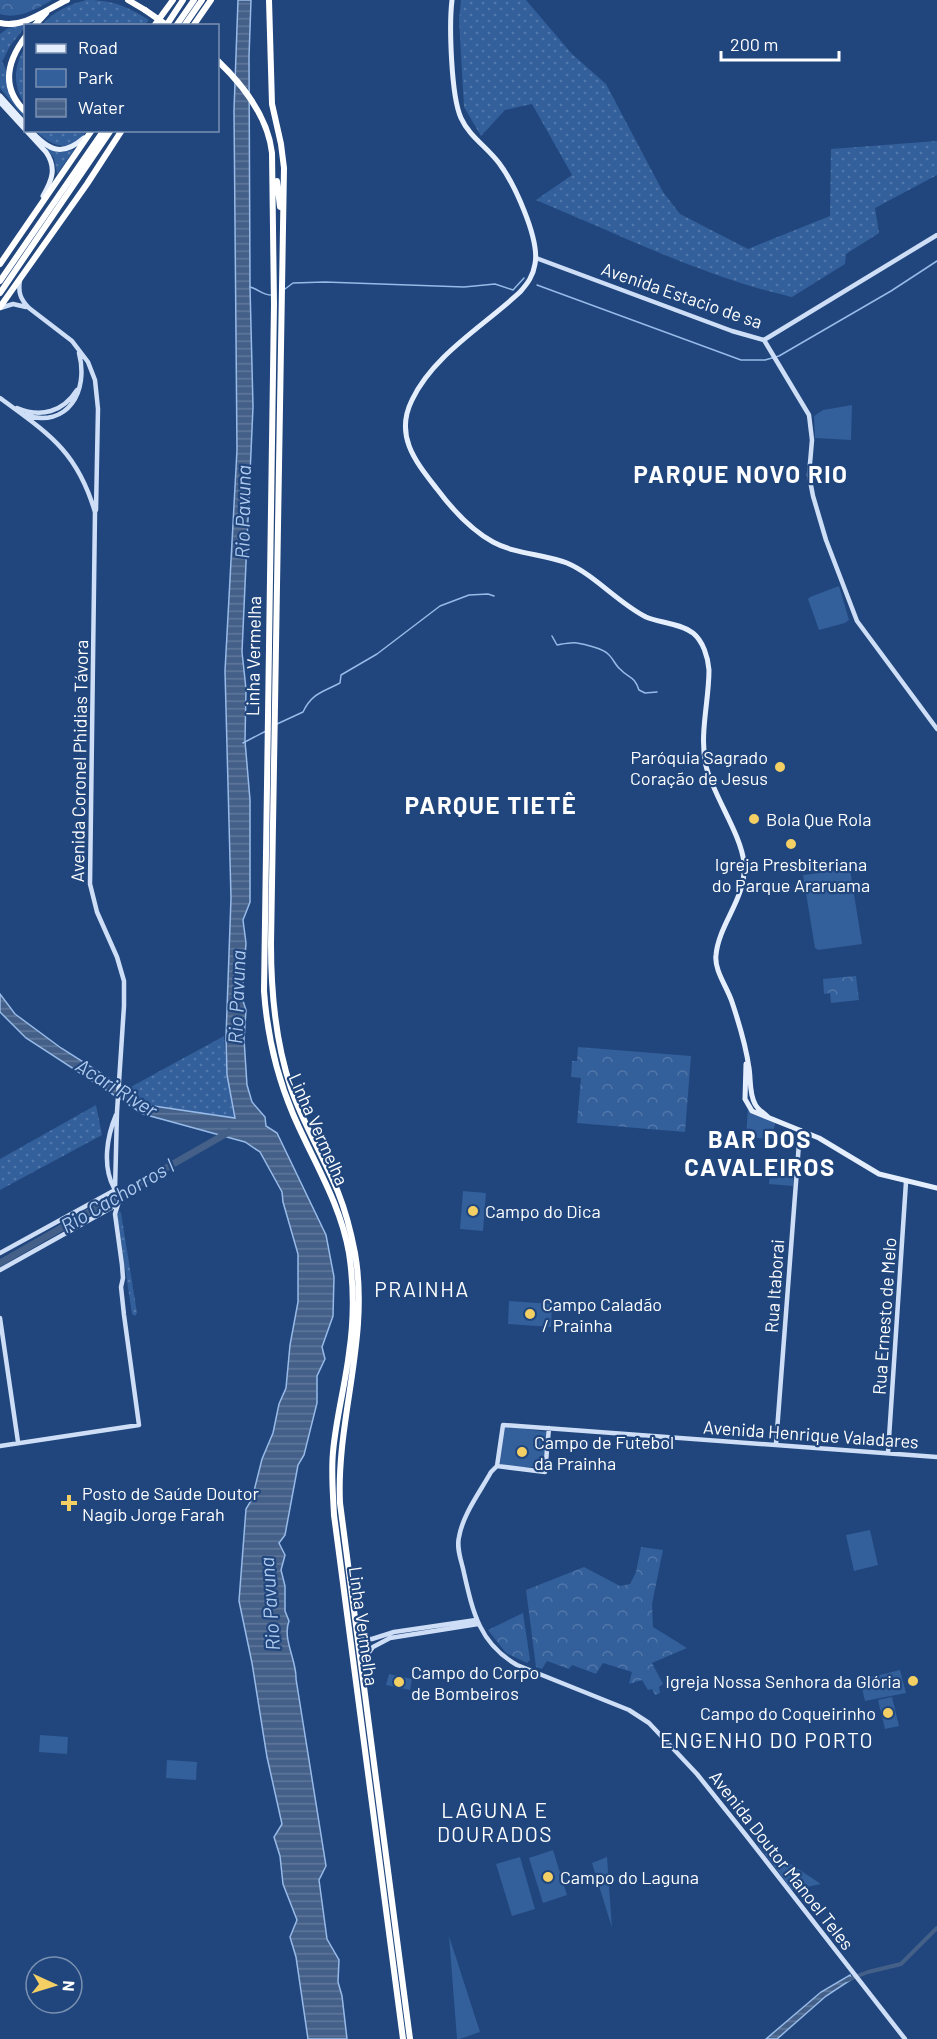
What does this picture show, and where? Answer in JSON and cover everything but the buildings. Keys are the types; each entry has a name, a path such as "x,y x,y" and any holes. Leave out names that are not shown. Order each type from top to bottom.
{"highway":[{"path":"0,23 16,23 67,0"},
{"path":"128,0 164,24"},
{"path":"155,24 173,0"},
{"path":"168,24 183,0"},
{"path":"177,24 194,0"},
{"path":"185,24 202,0"},
{"path":"194,24 211,0"},
{"path":"269,0 272,104 282,144 284,168 283,225"},
{"path":"36,24 50,9"},
{"path":"24,39 11,60 9,80 14,98 24,110"},
{"name":"Linha Vermelha","path":"219,62 259,114 269,136 272,150 274,300 263,970 266,1015 279,1078 334,1199 345,1238 351,1273 353,1306 350,1352 332,1464 334,1507 403,2039"},
{"path":"219,70 230,75"},
{"path":"0,264 91,132"},
{"path":"0,281 102,132"},
{"path":"0,293 110,132"},
{"path":"0,308 122,132"},
{"path":"272,160 283,225"},
{"name":"Linha Vermelha","path":"283,225 271,976 280,1047 291,1088 345,1210 355,1254 358,1282 357,1343 343,1430 341,1514 411,2039"}],"main road":[{"path":"452,0 450,31 457,108 467,129 505,172 522,206 532,234 536,258 530,280 520,292 435,365 423,380 407,410 405,422 408,441 415,461 459,516 492,542 569,564 641,614 690,631 701,643 709,670 703,739 705,762 744,861 743,879 716,953 716,962 736,1015 747,1060 748,1088 756,1106 768,1117 819,1138 879,1174 937,1188"},
{"path":"0,96 24,123"},
{"path":"0,102 24,129"},
{"path":"27,132 45,152 51,162 53,174 32,218"},
{"path":"32,132 44,143 58,150 71,148 91,132"}],"street":[{"name":"Avenida Estacio de sa","path":"536,258 732,331 764,340 937,235"},
{"path":"20,279 20,294 29,308"},
{"path":"0,308 13,304 29,308"},
{"name":"Avenida Coronel Phidias Távora","path":"29,308 77,347 90,366 97,387 98,446 90,884 97,912 117,957 124,981 117,1112"},
{"path":"764,340 809,415 812,429 809,475 813,496 826,540 857,621 937,729"},
{"path":"20,413 37,418 50,417 59,414 73,402 80,384 82,368 77,347"},
{"path":"9,404 35,413 53,411 68,401 80,384"},
{"name":"Avenida Coronel Phidias Távora","path":"0,398 51,435 61,447 84,479 95,512"},
{"path":"0,1446 139,1425 121,1287 123,1278 115,1214 118,1202 109,1175 107,1151 111,1128 117,1112"},
{"path":"116,1192 117,1112"},
{"name":"Rua Itaborai","path":"776,1444 800,1130"},
{"name":"Rua Ernesto de Melo","path":"888,1453 906,1182"},
{"path":"0,1253 116,1192"},
{"path":"0,1270 118,1202"},
{"path":"0,1318 18,1442"},
{"name":"Avenida Henrique Valadares","path":"497,1466 503,1425 937,1457"},
{"path":"497,1466 545,1472 549,1428"},
{"name":"Avenida Doutor Manoel Teles","path":"497,1466 491,1472 466,1517 458,1541 477,1622 495,1648 511,1661 629,1710 649,1723 697,1774 905,2039"},
{"path":"357,1627 365,1639 372,1640 394,1632 477,1622"},
{"path":"362,1662 373,1647 390,1638 477,1622"}],"green space":[{"path":"0,0 52,0 33,10 13,16 0,14"},
{"path":"86,0 104,1 119,5 149,20 146,24 43,24 51,16"},
{"path":"461,0 526,0 572,54 606,84 663,192 680,214 748,249 830,216 831,149 937,141 937,175 875,208 879,233 846,254 845,264 792,297 759,289 694,267 536,200 572,175 532,104 505,110 481,136 464,107 459,20"},
{"path":"29,22 24,24 24,28 10,46 2,62 8,91 24,114 24,118 0,88 0,34 8,28"},
{"path":"24,49 24,102 16,83 19,61"},
{"path":"37,132 86,132 75,142 62,146 49,142"},
{"path":"46,148 57,152 74,150 57,174 54,158"},
{"path":"852,405 851,440 815,438 814,416 823,410"},
{"path":"839,586 849,620 819,630 808,599"},
{"path":"850,869 862,944 818,950 815,948 803,875"},
{"path":"856,976 859,1000 831,1003 830,993 824,994 823,979"},
{"path":"224,1036 227,1075 235,1118 147,1105 127,1089"},
{"path":"578,1047 691,1056 685,1132 577,1123 581,1078 571,1077 572,1061 577,1061"},
{"path":"96,1105 102,1135 0,1190 0,1159"},
{"path":"748,1108 776,1121 771,1139 746,1137"},
{"path":"770,1170 792,1171 793,1186 769,1184"},
{"name":"Campo do Dica","path":"463,1191 486,1193 483,1231 460,1229"},
{"path":"120,1211 137,1313 135,1316 132,1314 117,1214"},
{"name":"Campo Caladão / Prainha","path":"509,1301 552,1304 551,1327 508,1324"},
{"path":"504,1426 547,1432 544,1462 535,1467 500,1464"},
{"path":"870,1530 878,1565 854,1571 846,1535"},
{"path":"641,1547 663,1550 652,1604 653,1627 687,1648 652,1663 663,1684 659,1687 660,1693 655,1695 652,1689 648,1690 642,1680 629,1684 632,1672 603,1663 596,1674 572,1665 569,1669 547,1661 542,1669 536,1667 526,1590 584,1567 620,1586 630,1584 636,1572"},
{"path":"523,1613 530,1660 527,1663 506,1653 488,1630"},
{"path":"900,1670 906,1693 865,1701 860,1680"},
{"name":"Campo do Corpo de Bombeiros","path":"389,1674 412,1679 410,1690 386,1685"},
{"name":"Campo do Coqueirinho","path":"892,1697 899,1726 885,1729 878,1700"},
{"path":"40,1735 68,1737 67,1754 39,1752"},
{"path":"167,1760 197,1762 196,1780 166,1778"},
{"path":"758,1845 771,1851 821,1884 792,1890"},
{"name":"Campo do Laguna","path":"553,1850 567,1895 543,1903 529,1858"},
{"path":"520,1857 535,1909 512,1916 496,1864"},
{"path":"607,1857 612,1928 592,1863"},
{"path":"449,1936 480,2032 460,2039 457,2039"}],"water":[{"path":"238,0 251,0 249,57 250,287 253,407 242,652 246,689 245,741 250,800 250,902 243,920 246,943 242,998 246,1010 244,1039 247,1085 252,1102 265,1117 266,1126 277,1133 326,1235 334,1277 333,1316 322,1347 325,1359 317,1376 317,1403 304,1455 298,1465 285,1535 279,1543 285,1555 281,1570 285,1586 285,1611 289,1621 288,1643 296,1672 326,1866 319,1880 327,1939 339,1960 338,1982 347,2039 308,2039 296,1957 290,1937 297,1920 283,1884 280,1856 274,1837 282,1824 267,1757 252,1663 239,1601 246,1509 252,1499 262,1459 273,1433 279,1404 286,1388 290,1345 298,1302 298,1254 282,1192 260,1152 245,1142 143,1114 26,1038 0,1012 0,994 15,1014 61,1048 147,1105 235,1118 227,1075 226,1037 231,898 225,671 237,450 234,110"},
{"path":"850,1975 852,1979 826,1996 777,2039 766,2039 821,1992"}],"waterway":[{"path":"537,285 741,360 765,360 779,356 891,291 937,261"},
{"path":"285,289 293,283 325,282 464,287 495,284 513,290 524,278"},
{"path":"250,287 273,295"},
{"path":"277,724 303,712 314,697 340,683 341,675 377,654 440,606 469,595 494,596"},
{"path":"552,636 557,645 577,643 606,652 617,666 633,679 639,690 645,693 657,692"},
{"path":"243,743 266,731"},
{"name":"Rio Cachorros I","path":"0,1263 229,1132"},
{"path":"847,1980 901,1964 937,1928"}],"place":[{"name":"Paróquia Sagrado Coração de Jesus","path":"780,767"},
{"name":"Bola Que Rola","path":"754,819"},
{"name":"Igreja Presbiteriana do Parque Araruama","path":"791,844"},
{"name":"Campo do Dica","path":"473,1211"},
{"name":"Campo Caladão / Prainha","path":"530,1314"},
{"name":"Campo de Futebol da Prainha","path":"522,1452"},
{"name":"Posto de Saúde Doutor Nagib Jorge Farah","path":"69,1503"},
{"name":"Igreja Nossa Senhora da Glória","path":"913,1681"},
{"name":"Campo do Corpo de Bombeiros","path":"399,1682"},
{"name":"Campo do Coqueirinho","path":"888,1713"},
{"name":"Campo do Laguna","path":"548,1877"}],"district":[{"name":"PARQUE NOVO RIO","path":"741,473"},
{"name":"PARQUE TIETÊ","path":"491,804"},
{"name":"BAR DOS CAVALEIROS","path":"760,1152"},
{"name":"PRAINHA","path":"422,1288"},
{"name":"ENGENHO DO PORTO","path":"767,1739"},
{"name":"LAGUNA E DOURADOS","path":"495,1821"}],"water label":[{"name":"Rio Pavuna","path":"242,512"},
{"name":"Rio Pavuna","path":"236,997"},
{"name":"Acari River","path":"117,1087"},
{"name":"Rio Pavuna","path":"269,1604"}]}
